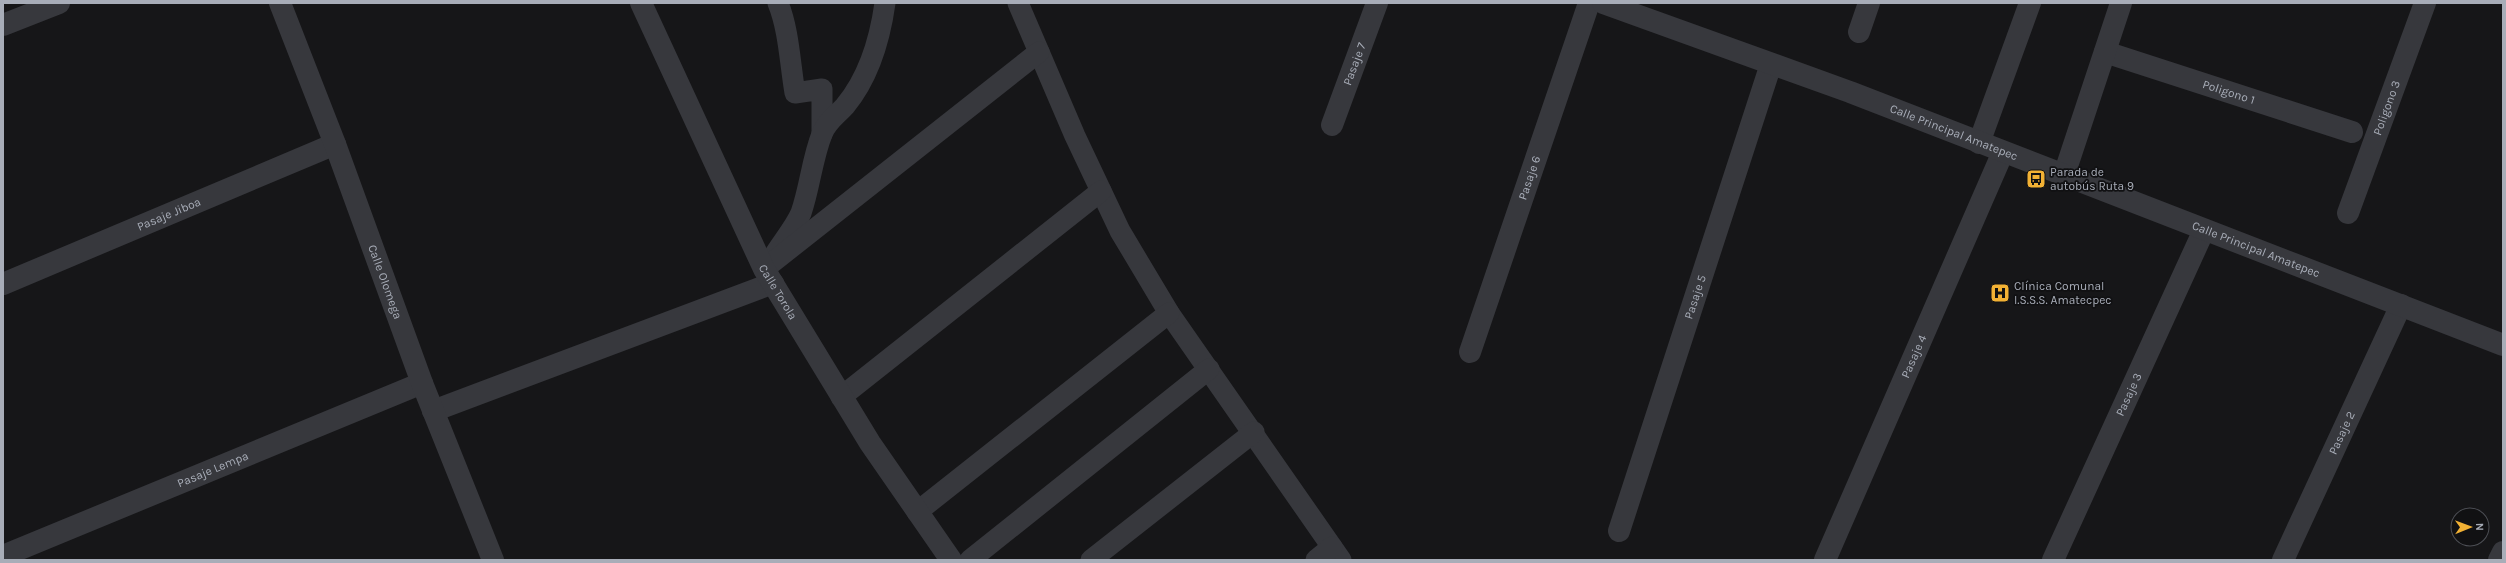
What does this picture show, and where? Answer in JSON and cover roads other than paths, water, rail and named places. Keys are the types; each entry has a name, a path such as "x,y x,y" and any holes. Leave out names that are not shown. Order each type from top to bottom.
{"street":[{"path":"3,25 59,3"},
{"name":"Calle Olomega","path":"280,3 335,144 422,383 493,560"},
{"name":"Calle Torola","path":"641,3 769,276 870,443 951,560"},
{"name":"Pasaje 7","path":"1332,125 1378,3"},
{"name":"Pasaje 6","path":"1470,352 1589,3"},
{"name":"Calle Principal Amatepec","path":"1603,3 1771,64 2064,175 2503,345"},
{"path":"1859,32 1869,3"},
{"path":"1979,143 2030,3"},
{"path":"2064,175 2121,3"},
{"name":"Poligono 3","path":"2348,213 2425,3"},
{"name":"Poligono 1","path":"2105,52 2352,132"},
{"name":"Pasaje 5","path":"1619,531 1771,64"},
{"name":"Pasaje Jiboa","path":"3,284 335,144"},
{"name":"Pasaje 4","path":"1825,560 2003,152"},
{"name":"Pasaje 3","path":"2053,560 2204,230"},
{"path":"433,411 769,276"},
{"name":"Pasaje 2","path":"2283,560 2401,305"},
{"name":"Pasaje Lempa","path":"3,556 422,383"},
{"path":"2499,560 2503,552"}],"lane":[{"path":"778,3 786,27 795,93 822,89 822,134"},
{"path":"769,276 800,214 813,173 822,134 829,119 844,107 863,79 881,29 885,3"},
{"path":"1018,3 1120,231 1169,313 1254,432 1337,554 1316,560"},
{"path":"769,276 1039,52"},
{"path":"841,396 1101,191"},
{"path":"917,512 1169,313"},
{"path":"970,560 1209,369"},
{"path":"1091,560 1254,432"}],"place":[{"name":"Parada de autobús Ruta 9","path":"2036,179"},
{"name":"Clínica Comunal I.S.S.S. Amatecpec","path":"2000,293"}]}
